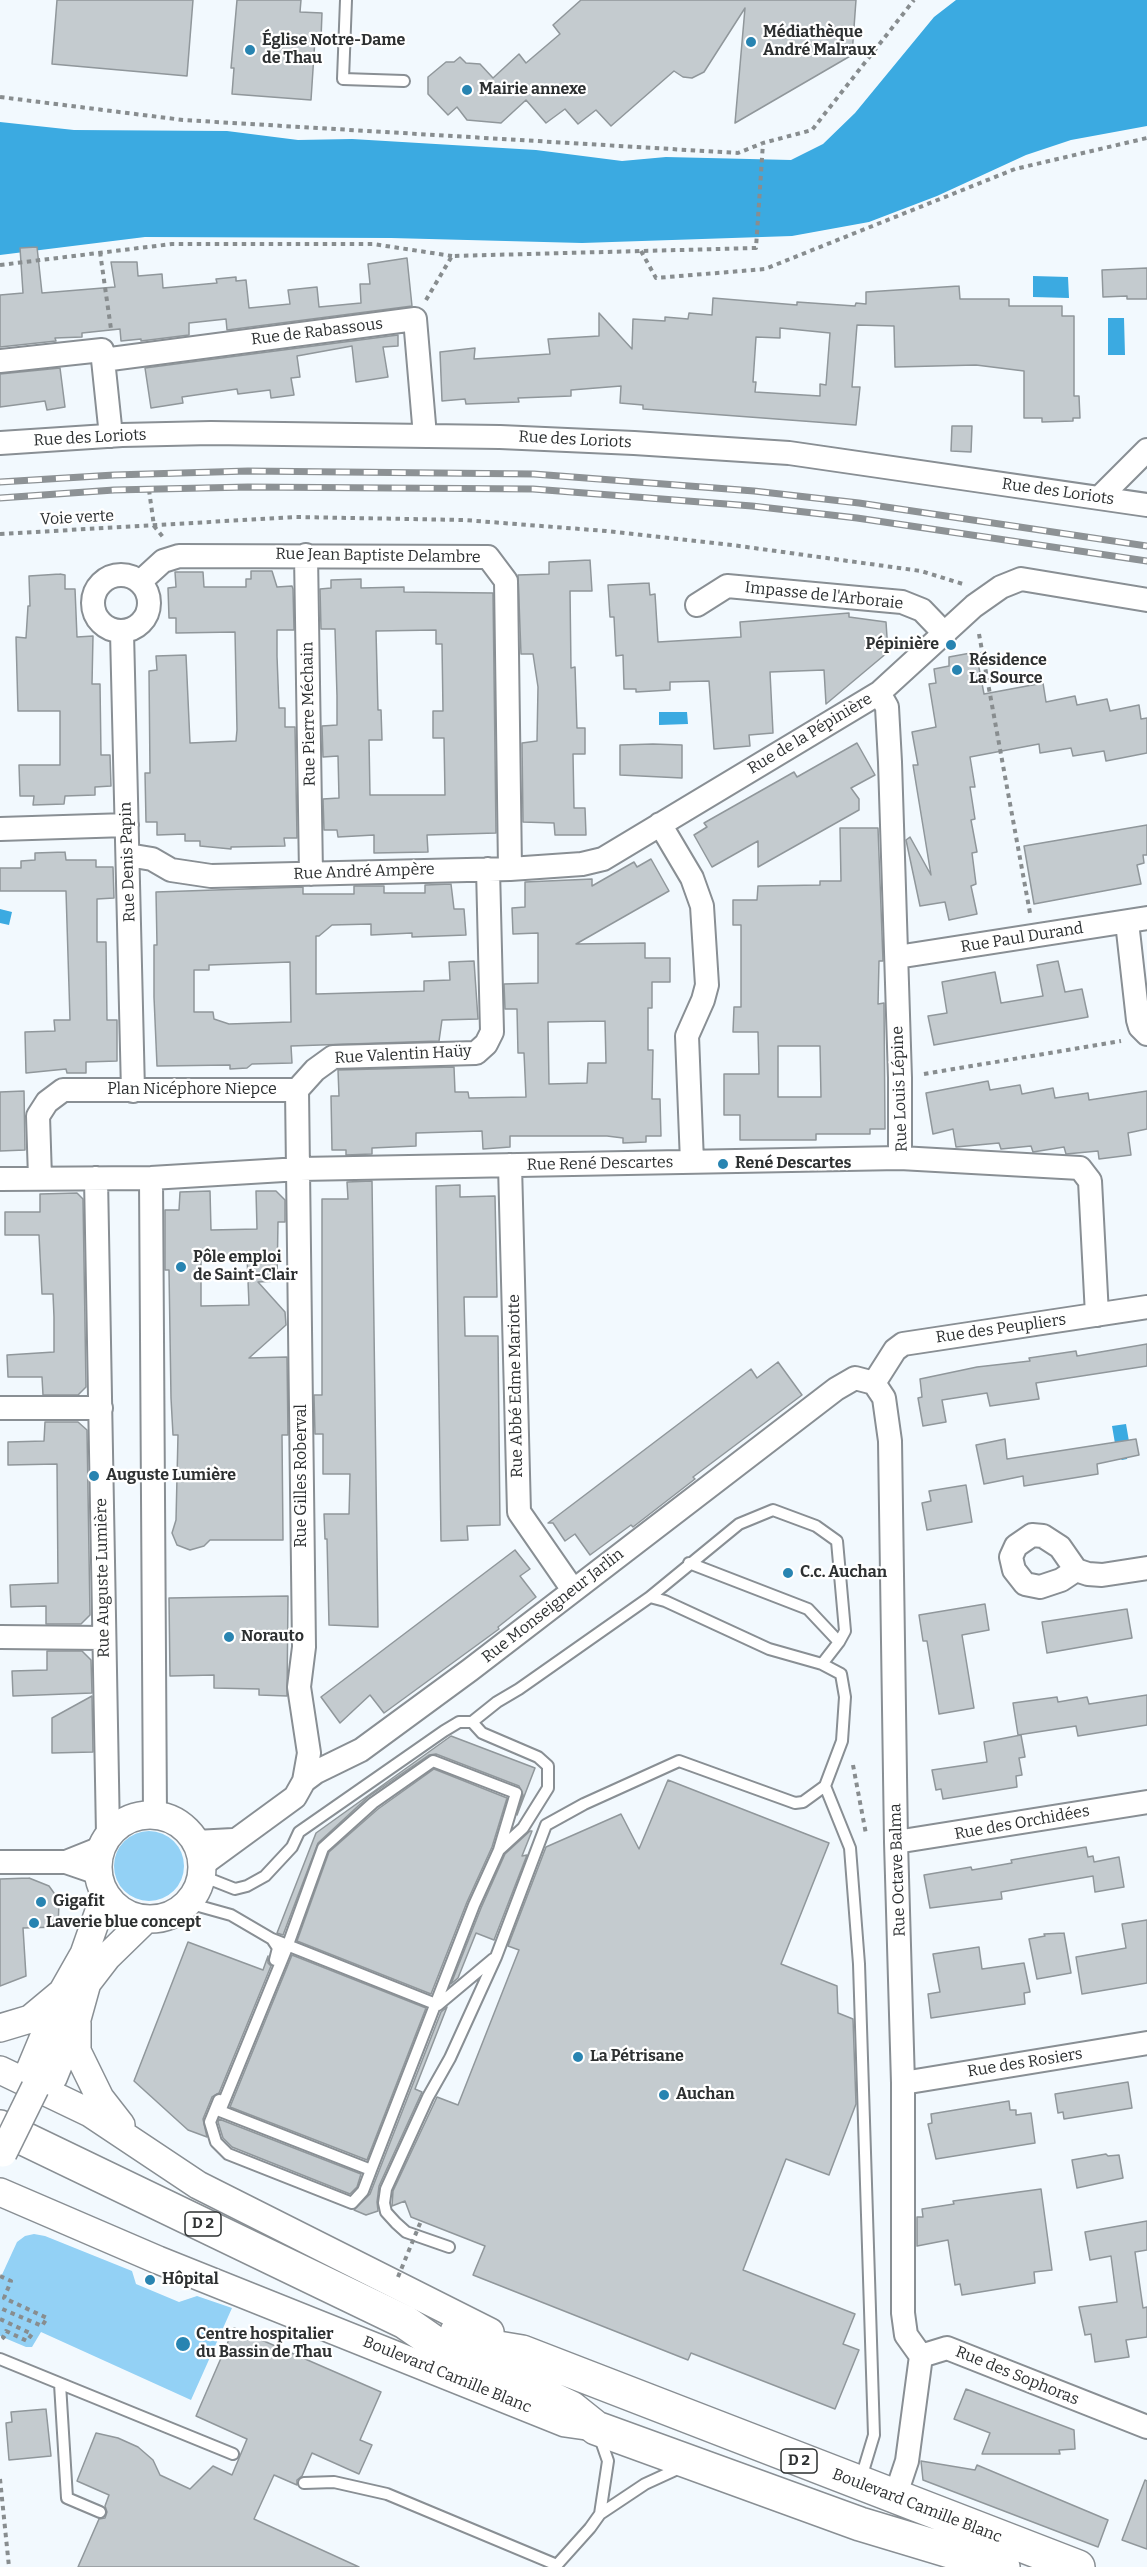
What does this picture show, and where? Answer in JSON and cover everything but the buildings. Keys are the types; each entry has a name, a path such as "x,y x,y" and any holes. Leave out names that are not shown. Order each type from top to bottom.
{"main road":[{"name":"Boulevard Camille Blanc","path":"1,2146 405,2322 438,2345 571,2408 596,2428 860,2524 1003,2567"},
{"name":"Boulevard Camille Blanc","path":"405,2322 442,2326 492,2347 522,2352 1078,2567"},
{"path":"860,2524 888,2546 944,2567"}],"street":[{"name":"Rue de Rabassous","path":"110,359 415,319"},
{"path":"415,319 425,436"},
{"path":"0,361 102,350 110,359 111,436"},
{"name":"Rue des Loriots","path":"0,443 212,432 634,443 789,453 1147,505"},
{"path":"1100,497 1147,450"},
{"name":"Rue Pierre Méchain","path":"306,555 311,874"},
{"name":"Rue Jean Baptiste Delambre","path":"140,582 163,561 178,556 488,557 506,581 499,869"},
{"path":"116,576 127,576 140,582 148,594 150,606 145,620 137,627 122,632 105,627 97,619 92,605 95,591 105,580 116,576"},
{"name":"Rue de la Pépinière","path":"603,859 879,693 974,606 1000,587 1021,579 1147,600"},
{"name":"Impasse de l'Arboraie","path":"697,605 727,586 902,602 922,610 945,634"},
{"name":"Rue Denis Papin","path":"122,632 133,1091"},
{"name":"Rue Louis Lépine","path":"879,693 887,706 897,957 900,1158 1080,1168 1090,1181 1097,1315"},
{"path":"660,824 692,878 702,906 707,985 704,1000 687,1036 692,1162"},
{"path":"0,829 127,825"},
{"name":"Rue André Ampère","path":"128,855 152,859 171,870 189,874 311,874 499,869 582,864 603,859"},
{"name":"Rue Valentin Haüy","path":"297,1090 315,1070 333,1057 476,1053 486,1044 492,1032 499,869"},
{"path":"1137,920 1138,1020 1146,1033"},
{"name":"Rue Paul Durand","path":"897,957 1137,920"},
{"name":"Plan Nicéphore Niepce","path":"40,1178 38,1116 47,1102 63,1090 297,1090 300,1169"},
{"name":"Rue René Descartes","path":"300,1169 900,1158"},
{"name":"Rue Abbé Edme Mariotte","path":"510,1165 519,1512 573,1590"},
{"path":"0,1179 151,1178 300,1169"},
{"name":"Rue Gilles Roberval","path":"300,1169 304,1647 296,1721 309,1753 304,1781"},
{"name":"Rue Auguste Lumière","path":"96,1178 101,1408 103,1862"},
{"path":"151,1178 158,1698 155,1815"},
{"name":"Rue des Peupliers","path":"874,1383 895,1350 903,1344 1147,1307"},
{"name":"Rue Monseigneur Jarlin","path":"200,1861 295,1797 304,1781 316,1772 362,1750 470,1670 836,1389 855,1378 874,1383"},
{"name":"Rue Octave Balma","path":"874,1383 884,1398 890,1441 896,1842 903,2083 903,2313 906,2335 921,2356"},
{"path":"0,1408 101,1408"},
{"path":"1076,1570 1102,1575 1147,1568"},
{"path":"0,1637 103,1638"},
{"name":"Rue des Orchidées","path":"896,1842 1147,1802"},
{"path":"35,2088 30,2070 63,1991 84,1954 103,1862 121,1822 137,1816 155,1815 172,1819 186,1829 200,1861 197,1891 188,1903 169,1916 146,1919 123,1911 103,1862"},
{"path":"0,1862 103,1862"},
{"path":"1,2146 35,2088 53,2078 77,2019 87,1983 107,1957 146,1919"},
{"path":"0,2028 30,2019 63,1991"},
{"path":"77,2019 77,2051 100,2098 138,2144"},
{"name":"Rue des Rosiers","path":"903,2083 1147,2043"},
{"name":"Boulevard Camille Blanc","path":"0,2070 90,2113 198,2185 495,2335 522,2352"},
{"name":"Boulevard Camille Blanc","path":"0,2200 158,2260 565,2422 596,2428"},
{"name":"Rue des Sophoras","path":"921,2356 947,2348 1147,2427"},
{"path":"895,2497 907,2461 921,2356"}],"lane":[{"path":"346,0 343,79 404,81"},
{"path":"200,1861 235,1889 247,1887 265,1875 292,1847 299,1832 444,1731 459,1722 472,1722 497,1702 650,1597 739,1524 773,1510 816,1526 837,1541 845,1631 822,1664"},
{"path":"689,1563 808,1609 839,1642"},
{"path":"449,2247 406,2232 396,2223 386,2212 384,2203 386,2189 496,1957 546,1825 584,1804 679,1761 795,1803 803,1802 825,1786 842,1741 845,1697 841,1674 822,1664 769,1649 665,1601 650,1597"},
{"path":"472,1722 482,1733 538,1757 548,1767 548,1788 523,1827 499,1850"},
{"path":"272,1939 278,1948 272,1977 210,2122 216,2142 228,2154 352,2203 363,2191 474,1905 499,1850 516,1792 433,1761 373,1803 323,1848 293,1930 220,2110 371,2170"},
{"path":"825,1786 850,1848 859,1964 874,2434 859,2484"},
{"path":"188,1903 231,1915 272,1939 438,2005 496,1957"},
{"path":"1,2359 233,2454"},
{"path":"60,2384 67,2498 100,2512"},
{"path":"596,2428 608,2461 600,2514"},
{"path":"304,2483 334,2482 387,2494 556,2566 600,2514 645,2484 690,2463"}],"path":[{"path":"0,97 183,120 738,153 763,143 812,130 914,0"},
{"path":"641,251 656,278 765,269 1015,169 1147,138"},
{"path":"0,265 158,245 373,244 452,256 756,248 763,143"},
{"path":"100,252 110,359"},
{"path":"415,319 452,256"},
{"path":"149,490 154,526 178,556"},
{"name":"Voie verte","path":"0,534 296,517 464,520 606,531 732,545 921,572 964,584"},
{"path":"974,606 1034,935"},
{"path":"900,1078 1119,1042 1146,1033"},
{"path":"398,2277 421,2221"},
{"path":"0,2276 11,2281 4,2298 47,2318 42,2326 0,2308"},
{"path":"0,2319 32,2334 27,2341 6,2331 3,2337 10,2344 1,2359"},
{"path":"0,2479 9,2567"}],"shaded area":[{"path":"956,0 1147,0 1147,126 1071,140 1026,155 937,196 869,222 792,236 582,243 391,238 145,237 0,255 0,122 74,130 227,131 298,140 352,139 536,150 622,161 666,157 791,160 823,144 855,113 934,17"},
{"path":"1033,276 1068,277 1069,298 1033,297"},
{"path":"1108,318 1124,318 1125,355 1108,355"},
{"path":"659,712 687,712 688,724 659,725"},
{"path":"0,909 12,912 9,925 0,923"},
{"path":"1126,1424 1131,1453 1128,1453 1127,1459 1122,1460 1117,1455 1112,1426"},
{"path":"149,1831 162,1834 174,1841 181,1853 184,1866 181,1879 174,1891 162,1898 149,1901 136,1898 124,1891 117,1879 114,1866 117,1853 124,1841 136,1834"},
{"path":"34,2234 45,2236 132,2271 136,2284 179,2302 197,2296 232,2308 191,2400 41,2332 32,2347 26,2347 0,2336 0,2279 17,2242 25,2236"}],"railway":[{"path":"0,482 114,475 248,471 534,474 754,491 859,503 1147,546"},
{"path":"0,498 114,490 248,487 533,489 752,506 857,518 1147,561"}],"place":[{"name":"Médiathèque André Malraux","path":"751,42"},
{"name":"Église Notre-Dame de Thau","path":"250,50"},
{"name":"Mairie annexe","path":"467,90"},
{"name":"Pépinière","path":"951,645"},
{"name":"Résidence La Source","path":"957,670"},
{"name":"René Descartes","path":"723,1164"},
{"name":"Pôle emploi de Saint-Clair","path":"181,1267"},
{"name":"Auguste Lumière","path":"94,1476"},
{"name":"C.c. Auchan","path":"788,1573"},
{"name":"Norauto","path":"229,1637"},
{"name":"Gigafit","path":"41,1902"},
{"name":"Laverie blue concept","path":"34,1923"},
{"name":"La Pétrisane","path":"578,2057"},
{"name":"Auchan","path":"664,2095"},
{"name":"Hôpital","path":"150,2280"},
{"name":"Centre hospitalier du Bassin de Thau","path":"183,2344"}]}
